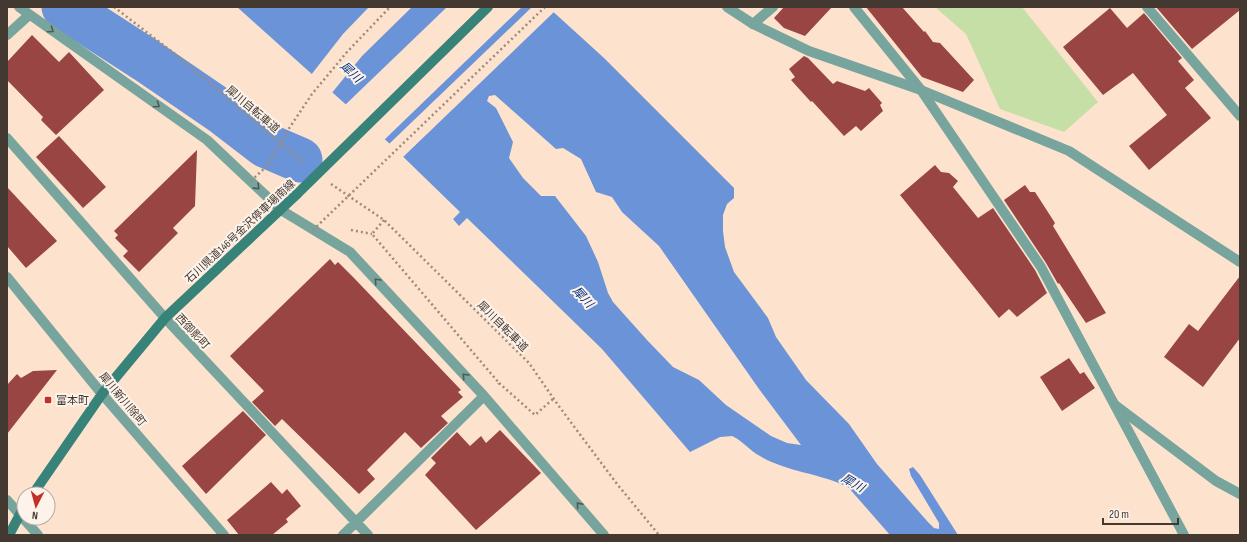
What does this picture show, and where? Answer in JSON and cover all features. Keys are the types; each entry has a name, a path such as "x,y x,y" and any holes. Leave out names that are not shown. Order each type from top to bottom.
{"main road":[{"name":"石川県道146号金沢停車場南線","path":"39,486 102,394 165,318 281,210 488,7"},
{"path":"9,535 16,522"}],"street":[{"path":"19,7 207,140 281,210 350,252 484,396 604,535"},
{"path":"726,7 753,24 809,51 921,90 1069,151 1240,262"},
{"path":"753,24 773,7"},
{"path":"854,7 921,90 1041,266 1184,535"},
{"path":"1147,7 1240,116"},
{"path":"7,35 29,15"},
{"name":"西御影町","path":"7,138 165,318 368,535"},
{"name":"犀川新川除町","path":"7,277 102,394 224,535"},
{"path":"343,535 484,396"},
{"path":"1115,405 1216,481 1240,494"},
{"path":"7,500 16,506"},
{"path":"32,526 38,535"}],"path":[{"name":"犀川自転車道","path":"114,7 175,54 306,164"},
{"path":"252,181 268,166 288,130 312,94 347,52 390,7"},
{"path":"313,230 545,7"},
{"name":"犀川自転車道","path":"330,183 384,220 529,364 553,399 617,484 659,535"},
{"path":"384,220 372,234 499,383 535,415 553,399"},
{"path":"484,396 499,383"}],"green space":[{"path":"935,7 1022,7 1098,102 1064,132 1000,109 966,34"}],"water":[{"path":"237,7 548,7 604,58 734,188 734,198 727,204 723,215 723,231 725,247 734,272 768,318 776,337 806,380 849,424 877,464 927,521 934,528 939,529 939,523 911,476 909,469 913,467 920,475 958,535 890,535 848,487 826,478 781,466 756,454 732,436 720,437 690,452 602,349 467,218 459,226 453,219 460,212 390,144","holes":["495,95 556,149 563,148 581,159 596,192 612,197 622,212 659,246 759,389 801,445 787,443 771,436 726,405 699,380 673,367 613,302 608,293 598,262 586,236 555,196 541,196 523,178 509,158 513,142 496,108 487,101 489,96"]}],"pier":[{"path":"369,7 412,7 362,56 331,94 311,75 343,34"},
{"path":"447,7 522,7 383,141 344,106"},
{"path":"532,7 551,7 555,11 402,158 388,145"}],"building":[{"path":"784,7 832,7 805,36 784,28 774,18"},
{"path":"866,7 902,7 924,32 925,31 933,42 940,43 974,80 963,92 922,77"},
{"path":"1156,7 1240,7 1240,10 1192,49"},
{"path":"1110,8 1127,28 1144,13 1182,58 1178,61 1194,80 1185,88 1211,118 1149,170 1129,146 1167,115 1133,73 1103,95 1063,47"},
{"path":"32,35 59,62 69,52 104,90 56,135 41,120 43,117 7,80 7,62"},
{"path":"804,56 808,58 833,84 837,81 865,91 869,88 882,103 880,105 883,111 861,131 856,126 844,136 791,80 795,77 789,69"},
{"path":"59,136 106,187 83,208 36,157"},
{"path":"197,150 195,206 173,228 178,233 139,272 123,256 128,251 115,238 118,235 114,231"},
{"path":"935,165 941,172 949,173 958,181 953,187 978,218 993,208 1035,270 1047,293 1017,317 1009,309 999,318 900,195"},
{"path":"1025,185 1030,192 1035,192 1055,223 1053,226 1106,313 1086,323 1059,283 1058,284 1046,263 1004,200"},
{"path":"7,187 57,241 26,268 7,246"},
{"path":"330,259 335,265 338,262 354,278 461,390 458,392 463,397 441,416 448,423 421,448 405,432 367,470 375,479 359,494 282,419 275,426 252,402 264,391 230,356"},
{"path":"1240,276 1240,338 1203,387 1164,357 1189,324 1198,331"},
{"path":"1069,358 1080,374 1084,372 1095,388 1062,411 1040,377"},
{"path":"57,370 7,434 7,385 17,374 21,378 33,371"},
{"path":"243,411 266,435 206,494 182,466"},
{"path":"500,430 541,473 476,530 425,475 436,463 431,458 457,432 470,446 481,436 486,443"},
{"path":"271,482 282,494 287,489 301,506 286,519 288,522 272,535 239,535 227,520"}],"waterway":[{"name":"犀川","path":"64,7 146,60 222,112 265,145 300,160"}],"place":[{"name":"富本町","path":"48,400"}]}
